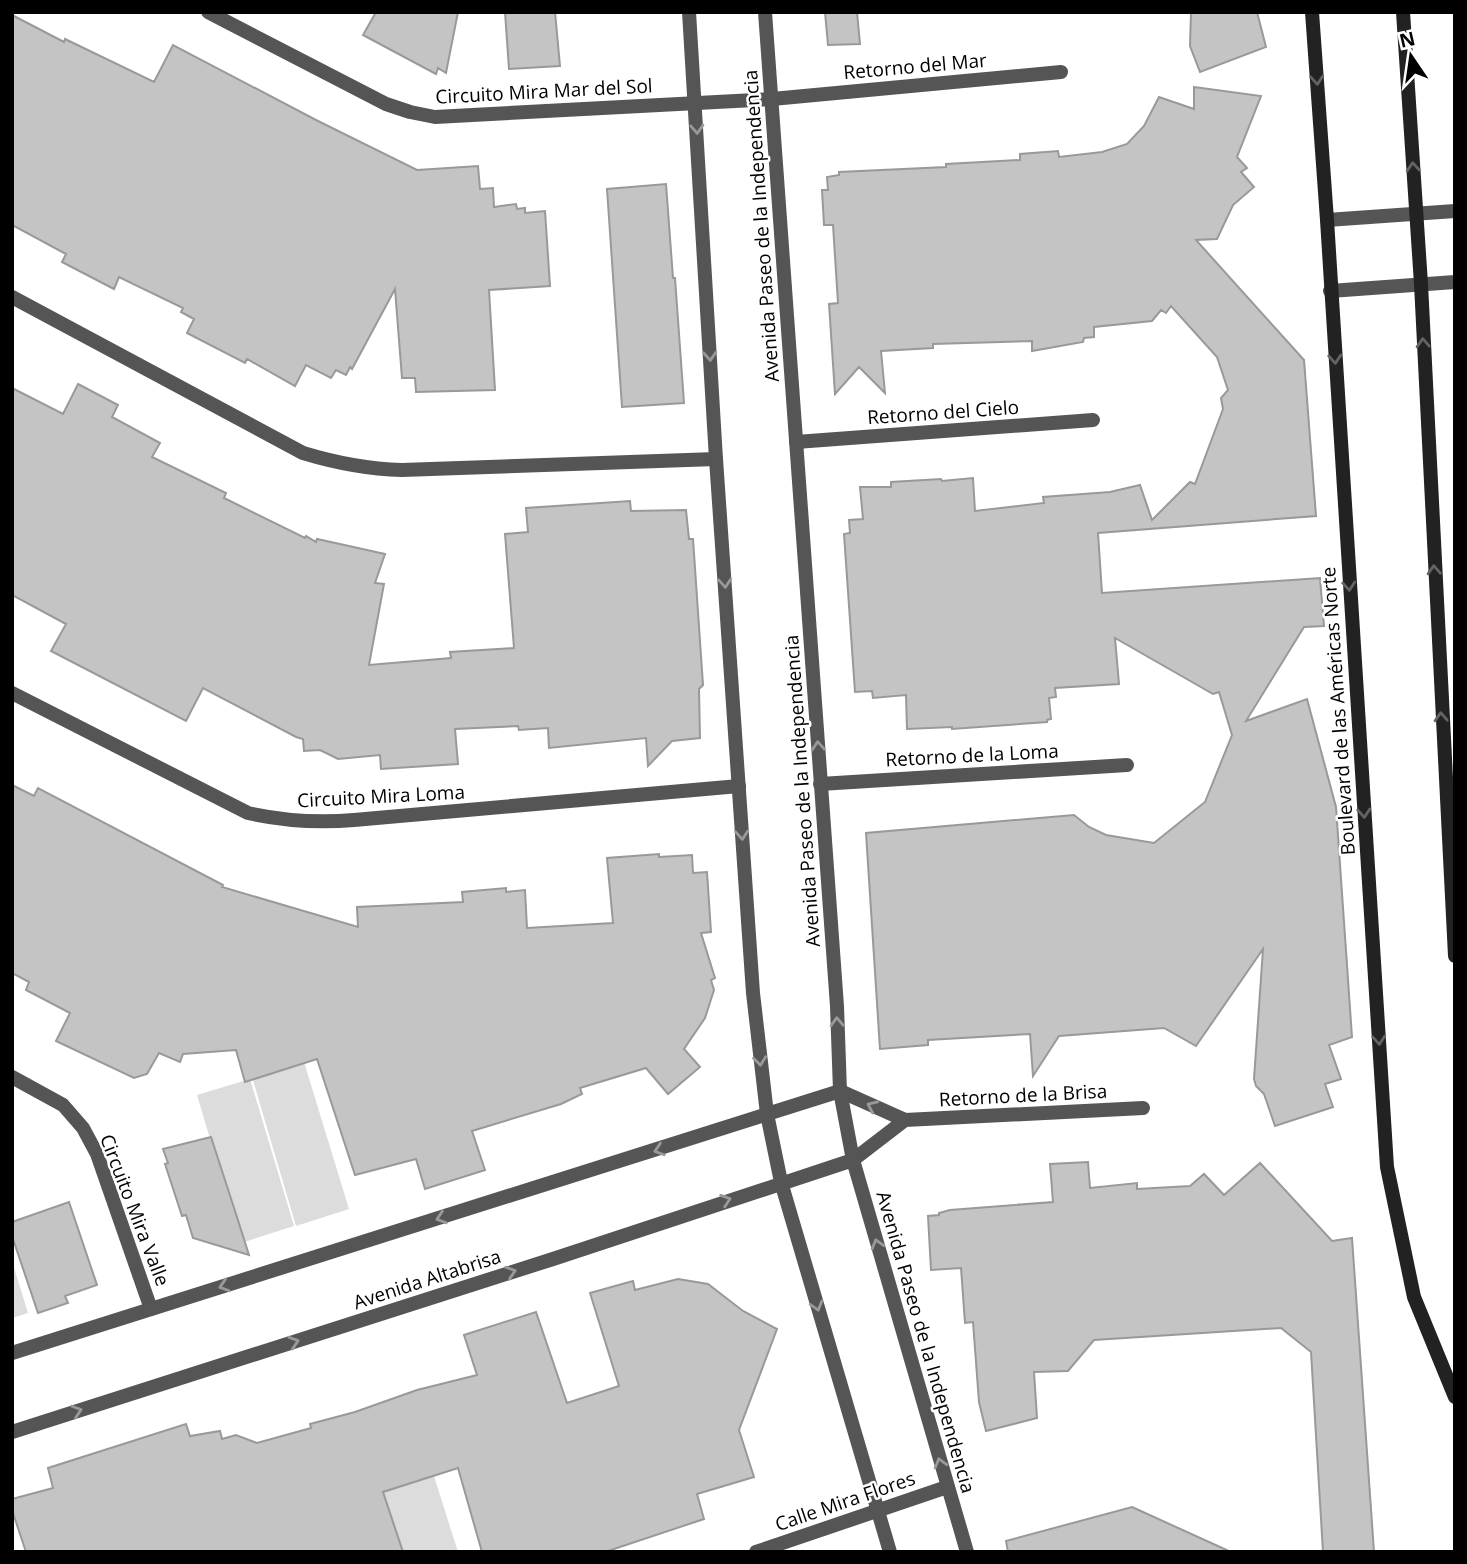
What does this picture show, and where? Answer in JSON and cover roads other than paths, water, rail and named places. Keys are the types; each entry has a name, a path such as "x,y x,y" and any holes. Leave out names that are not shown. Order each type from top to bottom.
{"main road":[{"name":"Boulevard de las Américas Norte","path":"1312,12 1387,1167 1414,1297 1455,1397"},
{"path":"1403,12 1421,284 1455,956"}],"street":[{"name":"Circuito Mira Mar del Sol","path":"208,12 386,104 435,117 772,99"},
{"path":"689,12 716,459 753,993 767,1114 781,1182 890,1552"},
{"name":"Avenida Paseo de la Independencia","path":"765,12 836,992 840,1091 853,1160 967,1552"},
{"name":"Retorno del Mar","path":"772,99 1061,72"},
{"path":"1327,220 1455,211"},
{"path":"1330,291 1455,282"},
{"path":"12,297 303,453 338,464 366,469 402,470 716,459"},
{"name":"Retorno del Cielo","path":"796,442 1093,420"},
{"name":"Circuito Mira Loma","path":"12,693 248,813 277,819 316,823 739,786"},
{"name":"Retorno de la Loma","path":"820,784 1127,765"},
{"name":"Circuito Mira Valle","path":"12,1077 63,1105 83,1128 97,1154 151,1310"},
{"path":"12,1353 639,1157 840,1091"},
{"name":"Retorno de la Brisa","path":"840,1091 905,1120 1143,1108"},
{"path":"853,1160 905,1120"},
{"name":"Avenida Altabrisa","path":"12,1432 853,1160"},
{"name":"Calle Mira Flores","path":"756,1552 877,1509 947,1488"}]}
